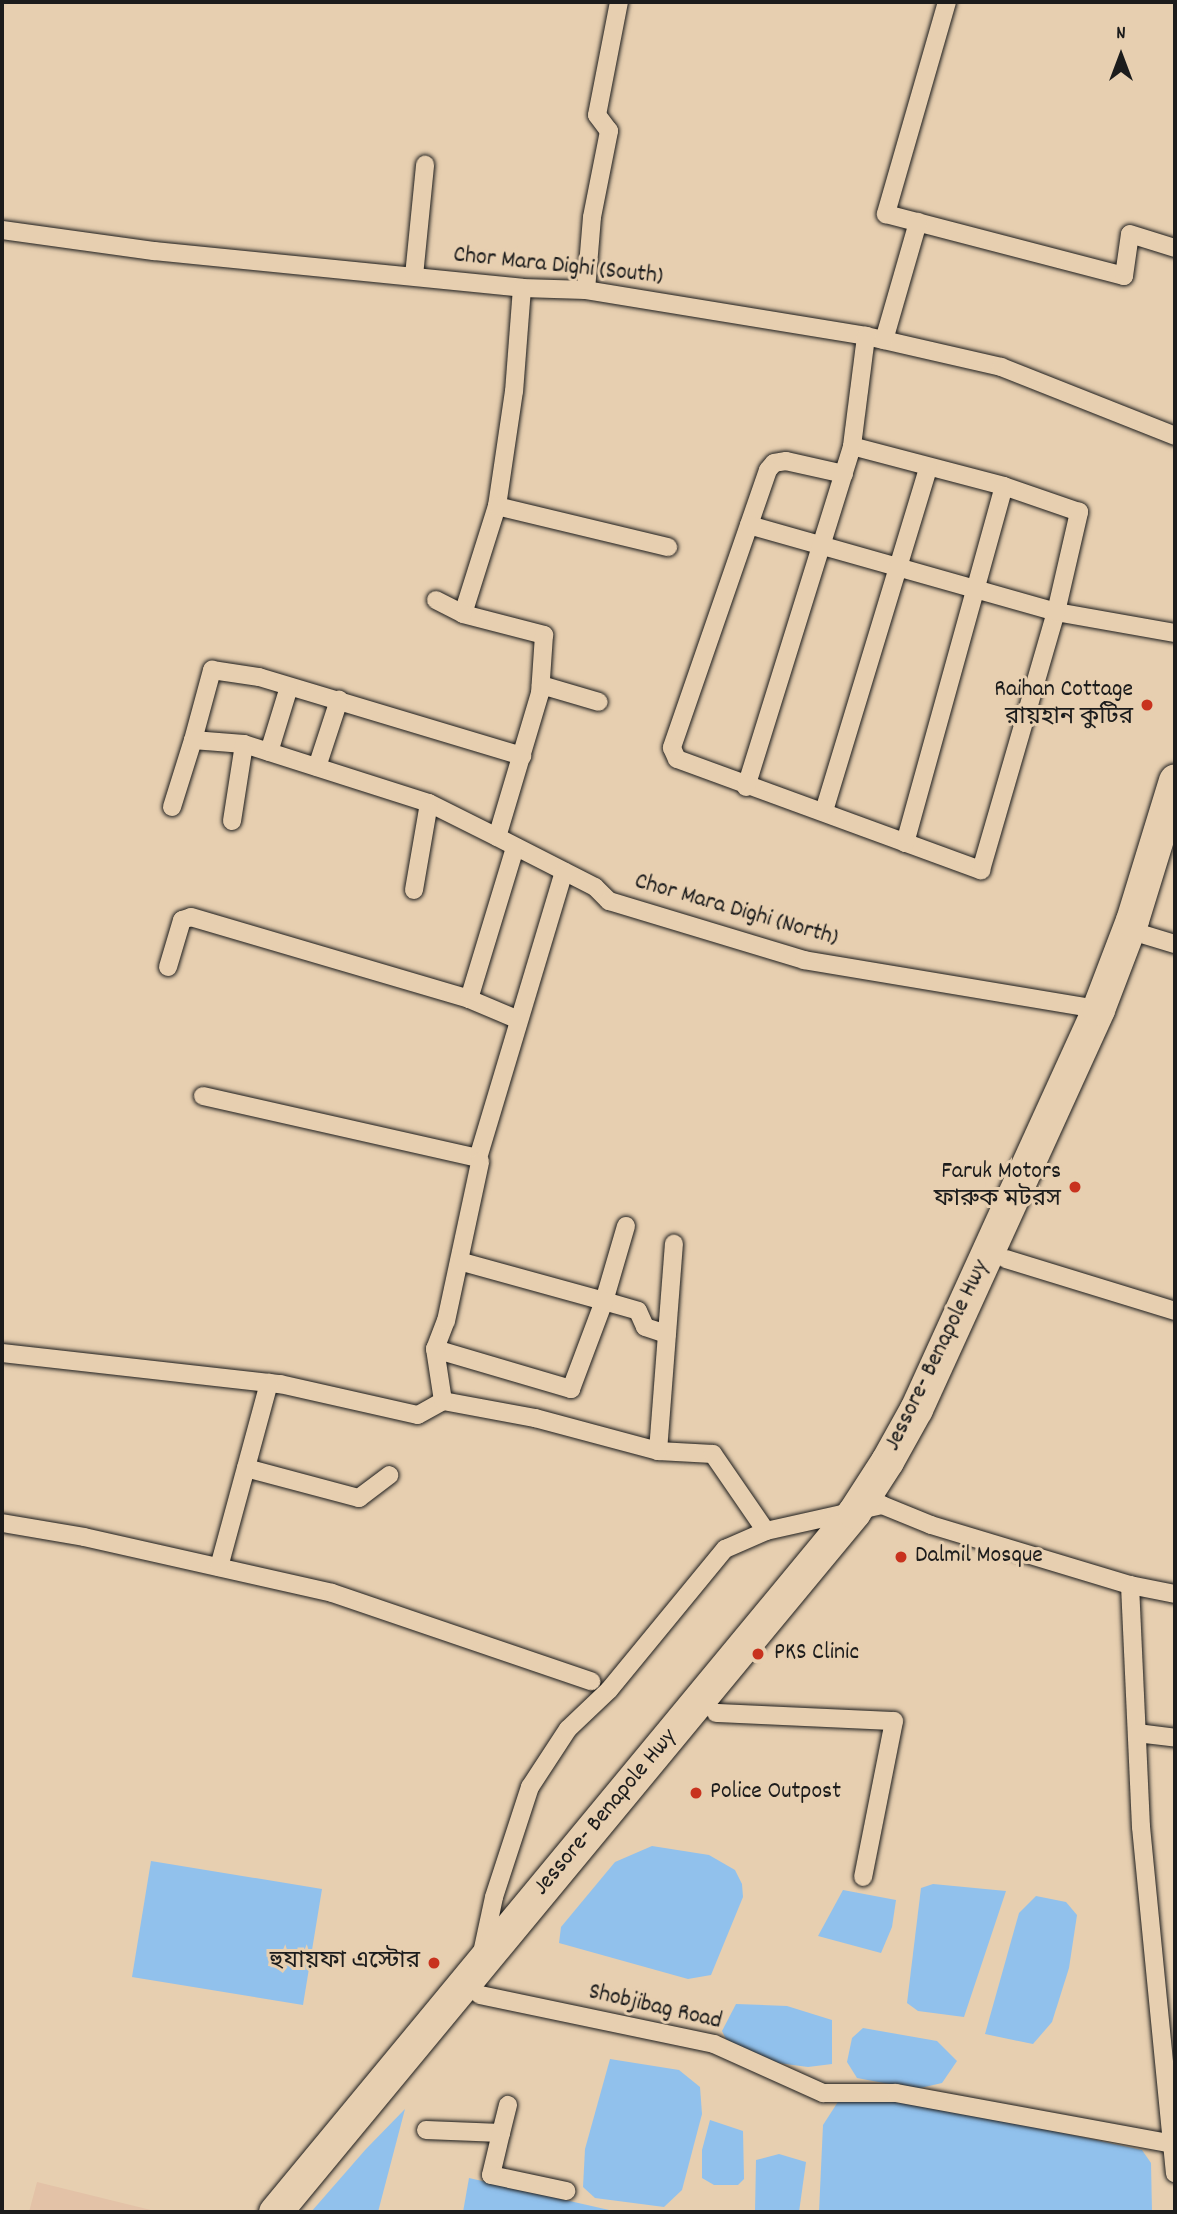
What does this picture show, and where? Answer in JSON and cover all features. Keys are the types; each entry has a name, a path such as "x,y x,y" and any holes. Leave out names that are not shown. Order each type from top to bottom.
{"highway":[{"name":"Jessore- Benapole Hwy","path":"302,2212 480,1981 868,1508 916,1409 1098,1009 1132,920 1175,780"},
{"name":"Jessore- Benapole Hwy","path":"275,2212 716,1713 806,1595 942,1400 1006,1259 1160,940 1175,841"}],"street":[{"path":"586,290 592,217 608,131 597,115 620,2"},
{"path":"947,2 886,214 1124,276 1130,234 1175,248"},
{"path":"414,276 425,164"},
{"path":"884,340 918,222"},
{"name":"Chor Mara Dighi (South)","path":"2,230 522,288 586,290 866,336 1001,367 1175,436"},
{"path":"463,614 497,506 514,391 522,288"},
{"path":"746,787 852,446 866,336"},
{"path":"844,474 774,463 749,525 671,755 746,787 824,811 981,870 1056,612 1079,512 1004,486 852,446"},
{"path":"824,811 928,468"},
{"path":"905,843 1004,486"},
{"path":"497,506 668,547"},
{"path":"749,525 1056,612 1175,634"},
{"path":"436,600 463,614 544,635 541,685 497,837"},
{"path":"172,807 212,670 339,700 522,756"},
{"path":"541,685 599,702"},
{"path":"269,752 289,687"},
{"path":"317,767 339,700"},
{"name":"Chor Mara Dighi (North)","path":"192,740 244,744 429,803 595,887 609,901 804,960 1098,1009"},
{"path":"232,821 244,744"},
{"path":"414,890 429,803"},
{"path":"469,999 515,848"},
{"path":"203,1096 478,1158 564,872"},
{"path":"168,967 182,920 191,918 469,999 519,1020"},
{"path":"443,1401 435,1349 459,1261 480,1162"},
{"path":"435,1349 571,1389 604,1301 626,1226"},
{"path":"658,1451 674,1244"},
{"path":"1006,1259 1175,1311"},
{"path":"459,1261 638,1311 645,1328 667,1334"},
{"path":"2,1353 269,1383 418,1415 443,1401 535,1418 658,1451 713,1454 766,1531"},
{"path":"219,1567 269,1383"},
{"path":"246,1468 359,1498 389,1475"},
{"path":"480,1981 494,1897 530,1787 568,1729 609,1690 725,1549 766,1531 868,1508 1130,1585 1175,1594"},
{"path":"2,1523 332,1593 591,1681"},
{"path":"1130,1585 1141,1827 1168,1993 1175,2173"},
{"path":"716,1713 894,1721 863,1877"},
{"path":"1137,1733 1175,1738"},
{"name":"Shobjibag Road","path":"480,1981 714,2044 823,2093 896,2093 1173,2144"},
{"path":"508,2105 491,2175 566,2191"},
{"path":"426,2130 500,2133"}],"shaded area":[{"path":"37,2182 159,2212 29,2212"}],"water":[{"path":"652,1846 709,1855 735,1870 742,1884 743,1897 711,1975 688,1979 559,1943 561,1927 615,1862"},
{"path":"151,1861 322,1889 303,2005 132,1977"},
{"path":"933,1884 1006,1891 964,2017 918,2011 907,2003 921,1888"},
{"path":"843,1890 896,1900 892,1927 881,1953 818,1936"},
{"path":"1036,1896 1066,1902 1077,1915 1069,1968 1052,2022 1033,2044 985,2034 1019,1913"},
{"path":"736,2004 787,2006 832,2020 832,2064 808,2067 778,2063 727,2041 722,2031"},
{"path":"863,2028 937,2041 957,2061 942,2083 916,2089 857,2078 847,2062 852,2038"},
{"path":"610,2059 679,2070 700,2087 702,2114 682,2190 664,2207 595,2198 583,2187 585,2149"},
{"path":"843,2094 929,2104 1142,2150 1151,2163 1152,2212 819,2212 823,2125"},
{"path":"405,2109 378,2212 311,2212 366,2149"},
{"path":"710,2120 743,2131 744,2179 738,2185 714,2185 702,2178 702,2150"},
{"path":"779,2154 806,2162 799,2212 755,2212 756,2160"},
{"path":"469,2178 618,2212 463,2212"}],"place":[{"name":"Raihan Cottage রায়হান কুটির","path":"1147,705"},
{"name":"Faruk Motors ফারুক মটরস","path":"1075,1187"},
{"name":"Dalmil Mosque","path":"901,1557"},
{"name":"PKS Clinic","path":"758,1654"},
{"name":"Police Outpost","path":"696,1793"},
{"name":"হুযায়ফা এস্টোর","path":"434,1963"}]}
